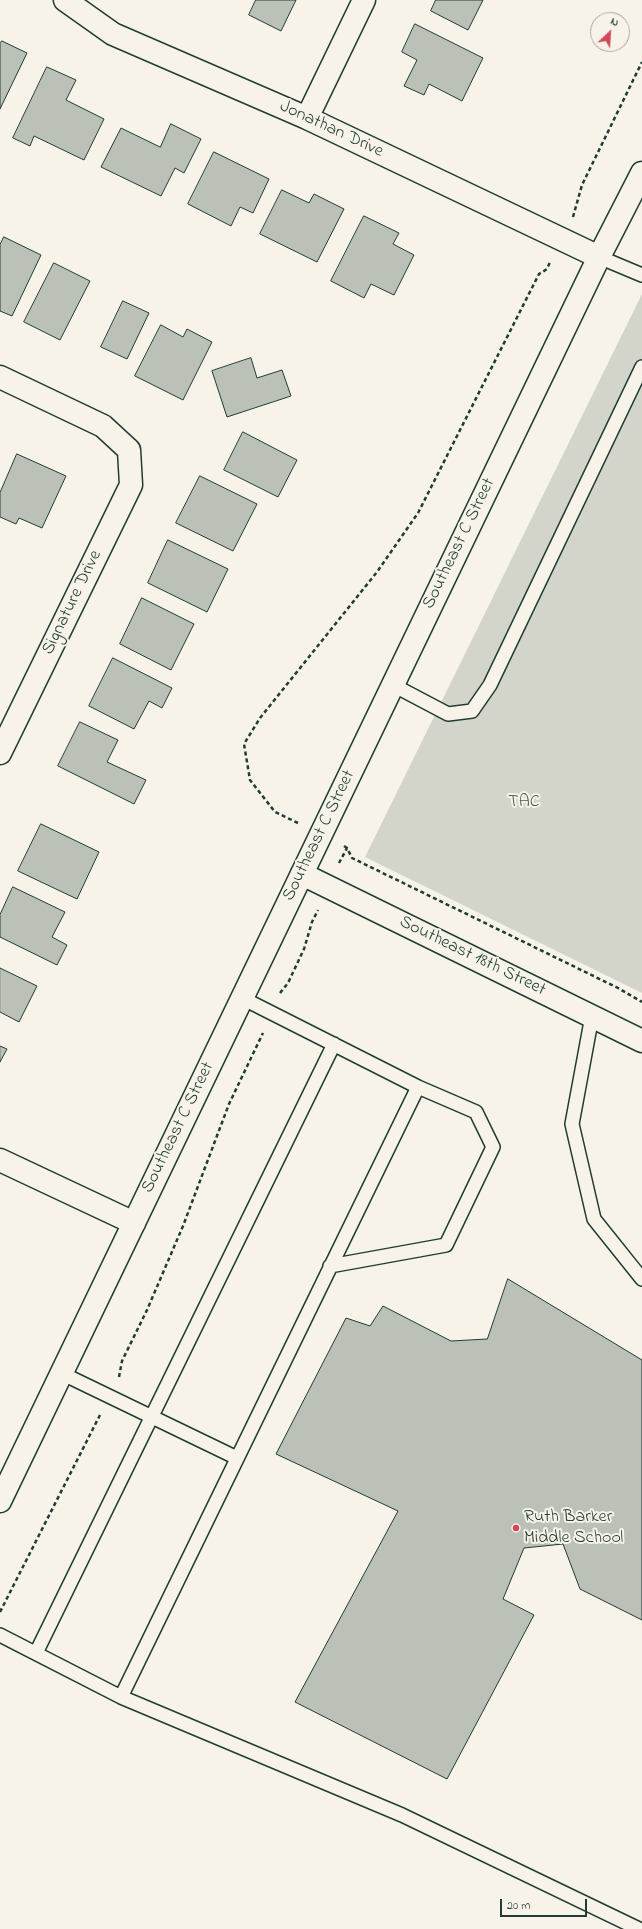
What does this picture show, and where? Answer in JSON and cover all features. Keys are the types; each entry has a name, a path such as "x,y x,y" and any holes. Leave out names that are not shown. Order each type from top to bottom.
{"street":[{"name":"Jonathan Drive","path":"65,0 113,34 307,118 599,257"},
{"path":"307,118 364,0"},
{"name":"Southeast C Street","path":"0,1501 599,257 642,173"},
{"name":"Signature Drive","path":"0,377 103,426 129,450 131,485 1,747"},
{"name":"Southeast 18th Street","path":"302,874 642,1041"},
{"path":"0,1160 134,1223"}],"lane":[{"path":"599,257 642,276"},
{"path":"393,684 448,714 472,711 490,685 642,367"},
{"path":"242,998 418,1087 476,1112 493,1147 446,1245 330,1266"},
{"path":"592,1016 572,1124 594,1219 642,1279"},
{"path":"36,1653 334,1044"},
{"path":"120,1697 418,1087"},
{"path":"62,1373 237,1458"},
{"path":"0,1634 120,1697 402,1815 639,1929"}],"path":[{"path":"574,213 582,185 642,62"},
{"path":"275,812 250,780 244,744 260,718 377,572 418,513 539,274 547,269"},
{"path":"347,848 352,858 611,985 642,1002"},
{"path":"280,992 288,983 304,949 312,922"},
{"path":"118,1379 122,1361 147,1310 183,1226 230,1104 263,1034"},
{"path":"0,1612 100,1416"}],"green space":[{"name":"TAC","path":"642,294 642,993 365,857"}],"building":[{"path":"256,0 296,0 281,31 249,15"},
{"path":"436,0 483,0 468,30 431,11"},
{"path":"415,24 483,58 462,101 429,84 424,95 404,86 417,60 402,52"},
{"path":"2,41 27,53 0,109 0,44"},
{"path":"47,67 76,80 66,100 104,119 84,160 34,136 30,146 13,138"},
{"path":"171,124 201,139 184,173 175,168 161,196 101,167 121,128 160,147"},
{"path":"214,152 269,179 253,213 240,207 231,226 188,204"},
{"path":"282,190 309,203 314,194 344,209 317,262 260,234"},
{"path":"364,216 399,233 393,244 414,255 394,295 371,284 364,298 331,281"},
{"path":"4,237 41,255 12,316 0,311 0,245"},
{"path":"54,263 90,281 60,340 24,322"},
{"path":"123,301 149,313 127,359 101,347"},
{"path":"161,325 183,337 187,329 212,342 183,400 135,376"},
{"path":"251,358 257,378 282,370 291,396 227,417 212,371"},
{"path":"243,432 297,460 278,497 224,470"},
{"path":"17,454 66,476 42,528 19,518 16,524 0,517 0,493"},
{"path":"200,476 257,504 233,551 176,523"},
{"path":"168,540 228,569 207,612 148,583"},
{"path":"142,598 194,624 171,670 120,644"},
{"path":"113,658 172,688 162,708 149,701 134,729 89,706"},
{"path":"80,722 118,740 107,762 146,780 134,804 58,766"},
{"path":"41,824 99,852 77,899 18,871"},
{"path":"13,887 65,912 52,937 67,945 57,965 0,937 0,915"},
{"path":"0,968 37,986 19,1022 0,1012"},
{"path":"0,1046 7,1049 0,1062"},
{"name":"Ruth Barker Middle School","path":"508,1279 642,1360 642,1620 580,1589 563,1544 524,1548 503,1599 534,1615 447,1779 295,1702 398,1511 276,1454 346,1318 370,1326 383,1306 451,1341 487,1339"}],"place":[{"name":"Ruth Barker Middle School","path":"516,1528"}]}
